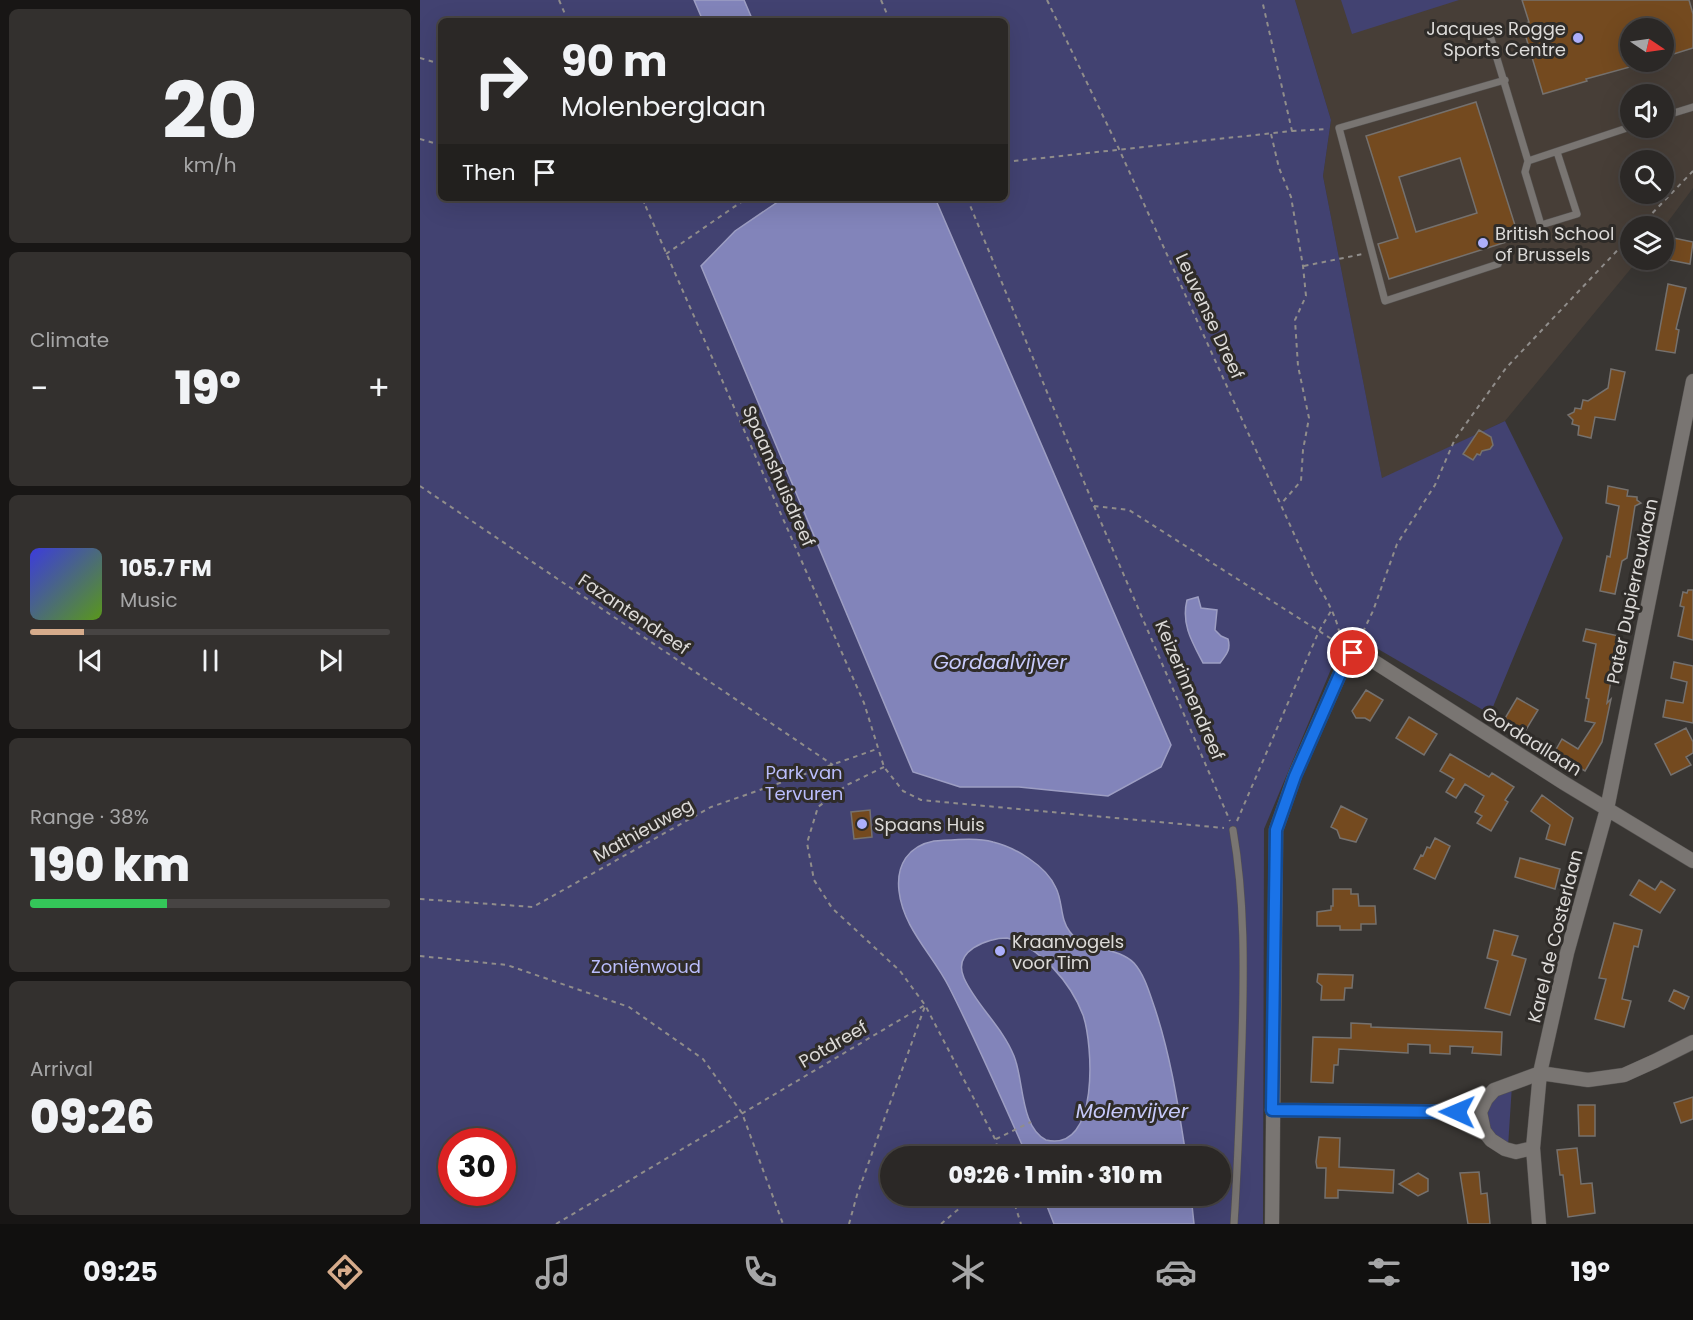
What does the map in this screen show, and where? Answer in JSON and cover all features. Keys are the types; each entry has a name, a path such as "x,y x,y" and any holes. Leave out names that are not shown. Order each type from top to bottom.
{"street":[{"name":"Pater Dupierreuxlaan","path":"1607,809 1693,381"},
{"name":"Gordaallaan","path":"1353,653 1359,652 1693,861"},
{"path":"1272,1224 1276,830 1295,776 1347,658 1353,653"},
{"name":"Karel de Costerlaan","path":"1539,1224 1533,1148 1540,1072 1567,953 1607,809"},
{"path":"1533,1148 1516,1152 1505,1149 1491,1140 1484,1131 1480,1113 1486,1099 1494,1090 1540,1072 1588,1080 1624,1075 1693,1042"},
{"path":"1272,1110 1480,1113"}],"lane":[{"path":"1488,29 1528,161 1525,172 1541,225 1577,214 1557,152"},
{"path":"1498,264 1385,301 1339,128 1505,80"},
{"path":"1674,113 1693,107"},
{"path":"1528,161 1620,131"},
{"path":"1233,830 1239,864 1244,973 1234,1224"}],"path":[{"path":"559,0 567,18"},
{"path":"881,0 889,18"},
{"name":"Leuvense Dreef","path":"1047,0 1119,149 1315,580 1332,610 1341,645 1319,631"},
{"path":"1262,0 1292,131"},
{"path":"420,58 438,63"},
{"path":"1008,162 1339,128"},
{"path":"1271,134 1279,168 1291,197 1306,296 1295,320 1298,366 1309,418 1303,450 1301,481 1281,504"},
{"path":"420,139 438,144"},
{"path":"1650,216 1693,171"},
{"path":"637,201 645,203"},
{"path":"666,254 743,201"},
{"name":"Keizerinnendreef","path":"968,201 1094,506 1233,830"},
{"name":"Spaanshuisdreef","path":"645,203 864,703 884,767 903,791 921,800 1233,830"},
{"path":"1353,653 1373,611 1397,544 1435,484 1455,439 1506,368 1620,248"},
{"path":"1303,266 1371,253"},
{"name":"Fazantendreef","path":"420,486 833,765"},
{"path":"1094,506 1129,510 1319,631"},
{"path":"1233,830 1319,631 1332,610"},
{"name":"Mathieuweg","path":"420,899 533,907 711,807 877,749"},
{"path":"884,767 847,785 818,807 807,843 814,880 832,908 900,971 925,1005 997,1146"},
{"path":"420,956 507,965 629,1007 703,1059 742,1113 783,1224"},
{"path":"849,1224 857,1195 925,1005"},
{"name":"Potdreef","path":"556,1224 925,1005"},
{"path":"995,1139 1031,1122"},
{"path":"941,1224 962,1206"},
{"path":"1015,1206 1021,1224"}],"shaded area":[{"name":"British School of Brussels","path":"1295,0 1693,0 1693,188 1672,216 1620,216 1620,270 1630,270 1505,421 1382,479 1323,176 1331,120"}],"green space":[{"name":"Park van Tervuren","path":"420,0 1295,0 1331,120 1323,176 1382,478 1505,421 1563,538 1490,714 1347,631 1264,829 1263,1224 420,1224"},
{"path":"1341,0 1459,0 1352,34"},
{"path":"1512,1085 1508,1147 1496,1137 1487,1117 1491,1104 1499,1094"}],"water":[{"path":"694,0 744,0 752,18 702,18"},
{"name":"Gordaalvijver","path":"779,201 936,201 1171,745 1161,767 1108,796 1019,787 960,787 913,772 701,266 735,231"},
{"path":"1198,597 1201,608 1217,610 1215,630 1228,639 1228,651 1220,663 1203,663 1189,633 1185,617 1187,600"},
{"name":"Molenvijver","path":"986,840 1020,853 1029,858 1051,880 1058,893 1067,927 1076,938 1092,946 1119,953 1134,963 1147,986 1164,1039 1184,1146 1023,1146 959,1008 942,975 906,917 899,891 900,873 906,858 917,847 934,841","holes":["1007,938 1031,949 1053,968 1071,991 1083,1015 1086,1029 1090,1071 1084,1114 1076,1130 1064,1140 1046,1140 1031,1125 1014,1056 1003,1035 969,988 962,969 967,953 990,940"]},
{"path":"1047,1206 1192,1206 1194,1224 1054,1224"}],"building":[{"name":"Jacques Rogge Sports Centre","path":"1522,0 1689,0 1693,14 1693,48 1674,54 1674,18 1620,18 1620,70 1543,94 1522,24 1529,22"},
{"path":"1476,102 1519,238 1389,279 1378,244 1398,238 1366,136","holes":["1460,158 1477,213 1416,232 1399,177"]},
{"path":"1674,238 1693,242 1690,264 1674,261"},
{"path":"1668,284 1686,288 1676,329 1679,330 1675,353 1656,350"},
{"path":"1611,369 1625,372 1615,420 1595,417 1591,438 1578,435 1579,426 1572,424 1573,420 1568,415 1574,412 1575,408 1581,409 1583,400 1588,401 1608,388"},
{"path":"1479,430 1491,437 1493,445 1490,449 1482,451 1480,455 1477,454 1473,460 1463,454"},
{"path":"1608,486 1628,490 1627,496 1637,497 1641,503 1635,506 1627,558 1622,561 1615,594 1600,591 1607,556 1610,557 1619,506 1606,503"},
{"path":"1688,590 1693,590 1693,640 1678,636 1684,607 1680,606 1683,592 1687,593"},
{"path":"1586,629 1619,636 1607,703 1611,699 1602,742 1585,771 1554,753 1562,739 1578,749 1595,723 1585,721 1589,699 1586,698 1596,644 1583,641"},
{"path":"1674,662 1693,666 1693,723 1663,717 1666,700 1683,703 1687,682 1671,678"},
{"path":"1366,690 1383,700 1370,721 1365,718 1356,718 1352,711"},
{"path":"1517,698 1538,710 1524,733 1504,720"},
{"path":"1409,717 1437,734 1424,755 1396,738"},
{"path":"1686,728 1693,742 1693,753 1686,757 1691,765 1671,775 1655,744"},
{"path":"1450,754 1489,777 1492,773 1514,787 1505,800 1508,802 1491,831 1477,823 1482,816 1475,812 1484,796 1465,784 1456,798 1446,792 1454,779 1440,771"},
{"path":"1542,795 1573,818 1565,845 1546,839 1550,825 1531,811"},
{"path":"1341,806 1367,819 1356,842 1340,838 1337,830 1331,827"},
{"name":"Spaans Huis","path":"870,810 872,837 854,839 851,812"},
{"path":"1435,838 1450,846 1435,879 1414,869 1421,855 1423,856 1427,847 1430,848"},
{"path":"1520,858 1560,869 1555,889 1515,877"},
{"path":"1639,880 1655,890 1661,881 1675,890 1660,913 1630,895"},
{"path":"1333,889 1351,889 1351,894 1358,894 1359,906 1375,906 1376,924 1361,924 1361,930 1340,930 1340,926 1317,926 1317,912 1331,910 1333,906"},
{"path":"1614,923 1642,930 1638,947 1634,946 1622,999 1631,1001 1624,1027 1595,1019 1606,979 1599,978"},
{"path":"1494,930 1518,936 1512,955 1526,959 1510,1015 1485,1008 1498,961 1487,958"},
{"path":"1318,974 1353,975 1352,988 1345,988 1344,1000 1321,1000 1322,986 1317,982"},
{"path":"1674,990 1689,997 1684,1009 1669,1001"},
{"path":"1351,1023 1371,1024 1371,1027 1502,1032 1501,1055 1472,1053 1473,1047 1450,1046 1450,1054 1430,1053 1430,1045 1408,1044 1408,1053 1339,1049 1338,1065 1334,1065 1333,1083 1311,1082 1313,1037 1351,1038"},
{"path":"1693,1097 1693,1119 1681,1123 1674,1103"},
{"path":"1578,1105 1595,1105 1595,1136 1579,1136"},
{"path":"1319,1137 1340,1138 1339,1167 1394,1170 1393,1193 1338,1190 1338,1198 1325,1198 1326,1168 1317,1168 1316,1162"},
{"path":"1577,1148 1581,1184 1592,1183 1595,1213 1568,1217 1563,1175 1560,1175 1557,1150"},
{"path":"1479,1172 1481,1194 1487,1193 1490,1224 1468,1224 1460,1173"},
{"path":"1418,1173 1428,1179 1428,1191 1418,1196 1399,1184"}],"place":[{"name":"Jacques Rogge Sports Centre","path":"1578,38"},
{"name":"British School of Brussels","path":"1483,243"},
{"name":"Spaans Huis","path":"862,824"},
{"name":"Kraanvogels voor Tim","path":"1000,951"}],"route":[{"path":"1353,653 1347,658 1295,776 1276,830 1272,1110 1457,1112"}],"park label":[{"name":"Zoniënwoud","path":"646,966"}]}
